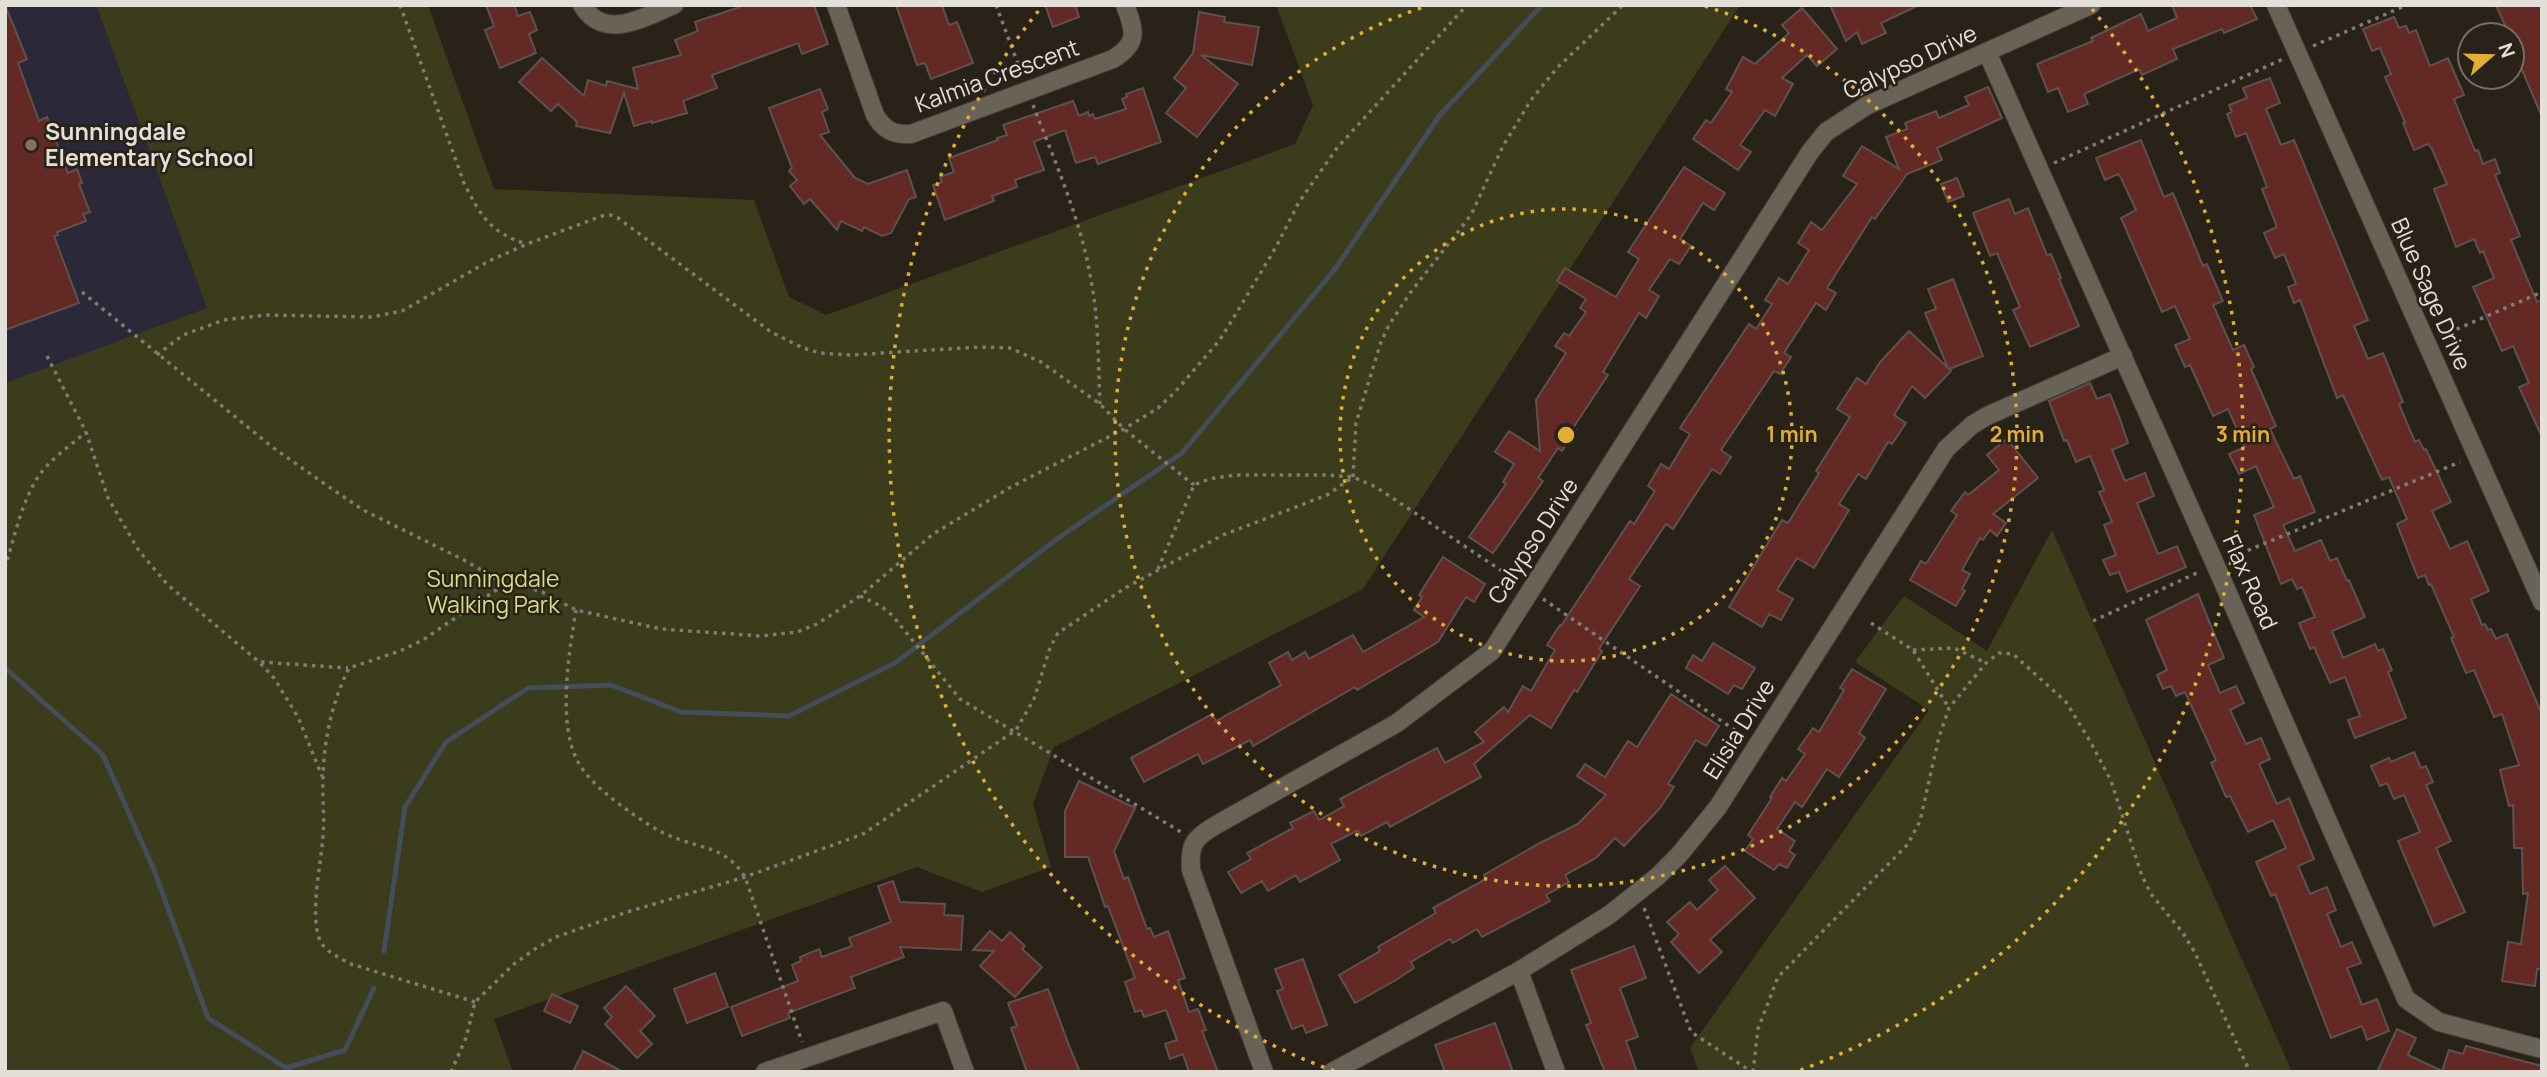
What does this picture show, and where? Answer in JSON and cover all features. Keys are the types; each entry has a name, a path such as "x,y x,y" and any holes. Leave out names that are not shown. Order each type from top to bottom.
{"street":[{"path":"582,5 595,20 606,25 620,26 674,5"},
{"name":"Kalmia Crescent","path":"836,5 874,115 880,125 889,132 911,134 1113,59 1131,44 1133,33 1125,5"},
{"name":"Calypso Drive","path":"1194,840 1397,723 1492,651 1795,175 1826,132 1866,106 2091,5"},
{"name":"Blue Sage Drive","path":"2276,5 2542,602"},
{"name":"Flax Road","path":"1986,52 2216,564 2406,999 2440,1022 2542,1049"},
{"name":"Elisia Drive","path":"1332,1072 1580,935 1638,893 1679,855 1718,807 1946,449 1972,425 1987,416 2123,356"},
{"path":"1194,840 1190,854 1191,870 1264,1072"},
{"path":"1518,971 1556,1072"},
{"path":"765,1072 943,1011 965,1072"}],"path":[{"path":"400,5 473,202 495,231 527,244"},
{"path":"996,5 1079,229 1095,309 1100,404"},
{"path":"82,292 271,446 363,510 464,560 505,584 542,592 576,610 661,629 780,635 797,632 817,624 860,596 933,534 1011,487 1124,429 1158,408 1189,378 1231,323 1299,202 1337,148 1467,5"},
{"path":"1353,477 1356,423 1381,342 1389,325 1410,293 1471,215 1503,146 1531,100 1557,68 1623,5"},
{"path":"2039,170 2407,5"},
{"path":"157,355 183,335 224,320 266,315 371,317 402,311 489,261 527,244 610,215 618,218 771,332 803,348 820,353 850,355 1010,348 1041,362 1100,404 1124,429 1194,485"},
{"path":"2426,343 2542,292"},
{"path":"47,356 86,432 108,498 138,551 168,585 259,662 286,696 298,717 323,778"},
{"path":"5,568 22,513 39,475 86,432"},
{"path":"2093,621 2216,564 2476,455"},
{"path":"1157,571 1194,485 1209,479 1234,475 1353,477 1386,494 1758,746"},
{"path":"451,1072 466,1038 475,1002 514,964 556,937 626,912 745,877 863,834 1016,730 1034,699 1050,648 1058,634 1125,588 1223,535 1327,495 1353,477"},
{"path":"259,662 349,668 400,651 423,640 505,584"},
{"path":"860,596 881,606 903,626 954,691 968,704 1016,730 1194,840"},
{"path":"576,610 566,670 570,742 579,763 591,780 606,794 648,825 670,836 722,853 737,865 745,877 807,1057"},
{"path":"1871,623 1913,650 1949,708"},
{"path":"1913,650 1954,648 1986,663"},
{"path":"1638,893 1691,1032 1753,1072 1758,1029 1778,977 1908,844 1915,833 1949,708 1986,663 1999,653 2013,654 2066,702 2090,741 2111,781 2142,876 2151,894 2194,951 2250,1072"},
{"path":"349,668 331,715 323,778 324,831 315,921 320,942 333,954 351,964 475,1002"}],"shaded area":[{"path":"5,5 96,5 208,309 5,383"}],"green space":[{"name":"Sunningdale Walking Park","path":"96,5 428,5 494,189 754,200 789,297 826,315 1295,144 1313,105 1276,5 1742,5 1363,589 1054,747 1033,804 1051,867 982,892 917,867 494,1019 513,1072 5,1072 5,383 207,308"},
{"path":"2052,530 2292,1072 1699,1072 1690,1048 1929,710 1855,662 1904,596 1987,651"}],"building":[{"name":"Sunningdale Elementary School","path":"5,5 27,59 18,63 39,121 47,117 68,173 77,169 82,183 79,184 90,212 83,214 86,221 57,232 58,235 54,236 79,303 5,330"},
{"path":"486,5 514,5 518,16 530,12 537,30 529,34 536,53 500,68 485,30 494,26"},
{"path":"746,5 814,5 828,44 802,54 798,43 712,75 717,88 683,101 687,113 652,123 634,126 624,93 610,133 576,126 577,122 558,104 551,111 519,82 542,58 584,96 588,80 606,86 607,81 638,89 633,68 681,55 675,40 698,31 695,22"},
{"path":"896,5 942,5 949,25 957,22 973,63 931,79 925,63 917,65"},
{"path":"1045,5 1075,5 1079,17 1053,27"},
{"path":"1830,5 1919,5 1881,23 1886,33 1862,44 1857,32 1846,41"},
{"path":"2172,5 2250,5 2257,19 2224,33 2222,29 2173,49 2177,59 2142,75 2139,69 2084,94 2088,104 2068,112 2058,88 2048,92 2037,64 2093,41 2091,38 2141,14 2148,31 2177,18"},
{"path":"2496,5 2542,5 2542,117 2526,79 2526,21 2503,21"},
{"path":"1802,8 1837,49 1817,66 1807,55 1782,78 1793,84 1775,116 1765,110 1740,145 1751,152 1738,170 1693,139 1706,120 1711,123 1732,92 1726,89 1743,57 1755,64 1789,33 1782,25"},
{"path":"1199,12 1225,17 1224,22 1259,27 1252,65 1201,55 1238,84 1197,137 1166,113 1186,88 1174,78 1193,53"},
{"path":"2394,17 2399,28 2406,26 2409,33 2416,30 2430,66 2448,58 2456,76 2456,91 2462,91 2464,95 2454,99 2475,151 2478,150 2483,164 2495,159 2500,173 2495,175 2520,236 2511,240 2537,302 2542,300 2542,437 2519,387 2529,383 2513,346 2502,351 2473,287 2494,278 2483,251 2480,253 2474,239 2456,247 2434,189 2447,184 2428,144 2414,150 2385,77 2391,74 2380,48 2372,51 2363,29"},
{"path":"2270,78 2280,103 2266,109 2281,145 2294,140 2368,320 2354,326 2368,359 2383,353 2403,402 2399,404 2415,442 2419,440 2424,450 2426,449 2451,502 2432,511 2450,549 2467,541 2489,591 2471,599 2482,625 2485,624 2488,630 2491,629 2496,639 2507,634 2542,714 2542,969 2537,969 2535,986 2502,981 2508,942 2521,944 2528,893 2523,894 2522,848 2514,848 2513,805 2509,806 2500,770 2519,765 2502,714 2494,717 2474,670 2466,673 2431,584 2429,585 2425,575 2418,578 2397,524 2407,519 2389,477 2382,480 2343,395 2337,398 2300,300 2294,303 2288,287 2296,284 2284,254 2275,258 2264,233 2277,227 2262,189 2267,187 2246,133 2236,137 2227,114 2232,112 2229,105 2247,98 2243,88"},
{"path":"1988,87 2002,118 1937,148 1942,160 1907,174 1875,219 1872,217 1827,288 1836,293 1826,310 1816,303 1784,353 1791,357 1780,374 1774,371 1721,450 1731,457 1720,474 1712,469 1673,529 1666,524 1629,579 1640,586 1599,649 1602,651 1577,692 1574,690 1551,728 1530,715 1474,764 1481,777 1390,827 1387,822 1361,836 1358,830 1331,844 1340,860 1300,882 1296,875 1268,891 1262,881 1241,893 1228,872 1251,859 1247,853 1293,828 1290,823 1314,811 1319,820 1344,806 1340,799 1437,748 1445,763 1484,742 1475,732 1504,707 1508,712 1523,686 1531,691 1555,650 1547,645 1630,521 1634,524 1655,491 1648,486 1661,464 1669,469 1690,434 1680,428 1749,324 1756,329 1772,304 1765,300 1779,278 1788,284 1809,250 1798,243 1811,222 1822,230 1857,184 1843,176 1862,146 1899,169 1886,137 1907,129 1905,123 1936,111 1939,118 1969,105 1965,97"},
{"path":"1143,88 1161,142 1098,164 1095,157 1076,163 1065,130 1034,142 1044,170 1015,180 1017,187 992,196 994,201 945,220 933,185 942,182 940,177 954,172 949,158 1007,135 1003,125 1073,101 1079,116 1088,112 1089,116 1093,114 1095,119 1126,109 1122,99 1127,97 1126,94"},
{"path":"820,89 828,109 822,112 829,132 820,135 855,178 868,184 907,170 916,197 909,199 891,233 882,236 864,227 862,231 841,221 837,230 810,199 804,204 790,186 797,180 789,171 792,168 769,108"},
{"path":"2141,140 2164,197 2173,193 2203,266 2207,264 2223,301 2213,305 2233,350 2244,345 2254,367 2251,369 2276,426 2270,429 2294,479 2300,476 2315,512 2283,525 2295,551 2321,540 2330,561 2337,558 2365,617 2332,631 2343,658 2375,644 2378,651 2383,649 2392,670 2388,672 2406,718 2355,738 2348,720 2360,716 2345,677 2330,683 2314,647 2310,649 2299,623 2315,617 2302,587 2297,589 2292,579 2281,584 2254,515 2274,507 2256,466 2239,474 2229,454 2245,447 2228,409 2213,416 2190,365 2185,367 2175,345 2190,339 2175,306 2162,312 2121,218 2136,210 2118,174 2105,180 2096,158"},
{"path":"1684,167 1725,193 1714,210 1703,203 1680,239 1691,246 1679,264 1670,259 1649,290 1659,296 1646,318 1639,313 1603,372 1608,375 1573,428 1576,430 1562,451 1558,448 1538,478 1543,481 1493,553 1469,537 1506,484 1503,482 1514,464 1495,452 1509,431 1540,451 1536,400 1566,353 1555,346 1564,333 1569,336 1586,312 1580,308 1586,299 1557,281 1565,268 1616,297 1639,259 1628,252"},
{"path":"1957,178 1964,196 1948,202 1941,184"},
{"path":"2009,199 2015,214 2028,208 2047,255 2051,254 2079,326 2030,347 2013,310 2020,307 1997,253 1990,256 1973,213"},
{"path":"1953,279 1983,356 1949,369 1951,371 1925,398 1912,386 1894,415 1906,423 1892,444 1888,442 1866,479 1858,474 1839,504 1849,510 1814,568 1797,558 1777,590 1793,599 1781,620 1769,614 1762,627 1729,607 1782,520 1788,523 1819,473 1816,471 1850,417 1837,409 1857,378 1866,384 1880,362 1909,331 1948,368 1925,313 1936,309 1928,289"},
{"path":"2090,383 2097,399 2110,394 2120,419 2128,443 2112,450 2125,481 2145,473 2154,496 2137,503 2158,554 2177,546 2186,567 2127,592 2119,572 2110,575 2103,560 2116,555 2104,525 2112,522 2099,492 2104,490 2090,456 2076,462 2067,440 2064,441 2049,401"},
{"path":"2007,439 2038,478 1993,514 2006,523 1997,536 1990,530 1983,540 1980,538 1962,570 1970,574 1962,589 1965,591 1956,606 1910,580 1921,561 1926,564 1957,515 1951,511 1965,492 1968,495 1999,470 1987,455"},
{"path":"1443,557 1485,584 1474,602 1466,597 1438,642 1357,690 1355,687 1253,746 1250,740 1203,764 1198,754 1144,782 1131,758 1212,714 1216,721 1281,685 1269,663 1288,652 1292,660 1305,652 1309,659 1353,635 1363,652 1424,617 1414,610 1422,597 1419,595"},
{"path":"2198,594 2224,658 2208,665 2220,693 2236,686 2244,703 2230,710 2246,744 2261,738 2270,759 2259,764 2277,804 2289,798 2314,859 2298,866 2310,894 2327,887 2336,910 2327,914 2341,947 2352,942 2361,963 2347,968 2362,1005 2377,999 2389,1031 2367,1040 2362,1026 2331,1038 2275,894 2271,896 2256,862 2286,848 2273,820 2248,832 2230,796 2226,797 2211,763 2216,760 2185,692 2176,696 2171,686 2163,689 2157,675 2167,670 2146,620"},
{"path":"1713,643 1755,668 1742,689 1734,685 1728,694 1686,668 1693,655 1702,661"},
{"path":"1852,669 1886,689 1859,733 1865,738 1839,777 1827,769 1802,807 1795,802 1777,829 1795,841 1789,851 1795,855 1787,868 1779,864 1774,870 1745,851 1753,839 1748,835 1782,778 1786,781 1805,754 1798,749 1813,728 1819,732 1844,690 1840,688"},
{"path":"1671,694 1719,726 1706,746 1696,740 1668,784 1674,787 1660,808 1624,846 1615,838 1596,858 1565,875 1569,882 1546,895 1550,901 1482,937 1477,929 1453,943 1450,939 1411,962 1414,968 1355,1003 1339,975 1380,951 1378,947 1436,913 1433,908 1486,879 1484,875 1578,824 1606,795 1577,776 1585,764 1605,777 1628,741 1637,747"},
{"path":"2414,752 2421,768 2426,766 2433,782 2426,785 2451,841 2436,848 2465,912 2434,926 2398,841 2420,832 2404,795 2394,799 2387,783 2380,786 2371,766 2389,758 2391,762"},
{"path":"1079,781 1135,808 1114,851 1124,879 1128,877 1147,929 1150,928 1154,937 1168,931 1185,978 1178,980 1189,1012 1198,1009 1206,1030 1202,1031 1218,1072 1189,1072 1183,1054 1170,1059 1165,1044 1177,1040 1166,1010 1144,1017 1141,1010 1135,1012 1125,982 1135,978 1108,906 1105,907 1088,857 1065,857 1065,811"},
{"path":"1725,866 1755,898 1710,940 1722,952 1699,973 1671,942 1679,934 1667,922 1690,902 1697,910 1718,890 1709,880"},
{"path":"893,881 900,902 945,904 944,915 963,916 961,950 900,947 904,957 851,977 855,988 788,1013 790,1018 742,1036 731,1007 798,981 792,965 801,961 800,957 819,949 822,957 852,946 849,938 891,922 878,886"},
{"path":"990,931 1002,941 1010,932 1025,946 1022,949 1042,967 1015,997 980,966 994,951 973,950"},
{"path":"1634,946 1646,978 1620,988 1638,1037 1626,1041 1637,1072 1605,1072 1586,1025 1591,1023 1571,970"},
{"path":"1303,959 1327,1025 1306,1033 1303,1025 1292,1029 1277,991 1283,989 1275,969"},
{"path":"715,973 728,1007 687,1023 674,989"},
{"path":"626,986 655,1016 640,1031 652,1044 637,1058 605,1024 612,1017 604,1008"},
{"path":"1048,989 1080,1072 1027,1072 1011,1028 1017,1026 1008,1003"},
{"path":"552,994 578,1006 570,1023 544,1011"},
{"path":"1495,1023 1513,1072 1445,1072 1435,1045"},
{"path":"2397,1029 2416,1038 2408,1055 2442,1071 2449,1050 2463,1054 2466,1046 2542,1066 2542,1072 2377,1072"},
{"path":"583,1051 623,1072 573,1072"}],"waterway":[{"path":"384,951 405,807 446,742 528,688 611,685 681,712 789,716 895,663 1057,539 1182,453 1335,269 1440,115 1542,5"},
{"path":"5,668 103,755 154,870 208,1018 286,1068 345,1050 374,988"}],"place":[{"name":"Sunningdale Elementary School","path":"31,145"}]}
